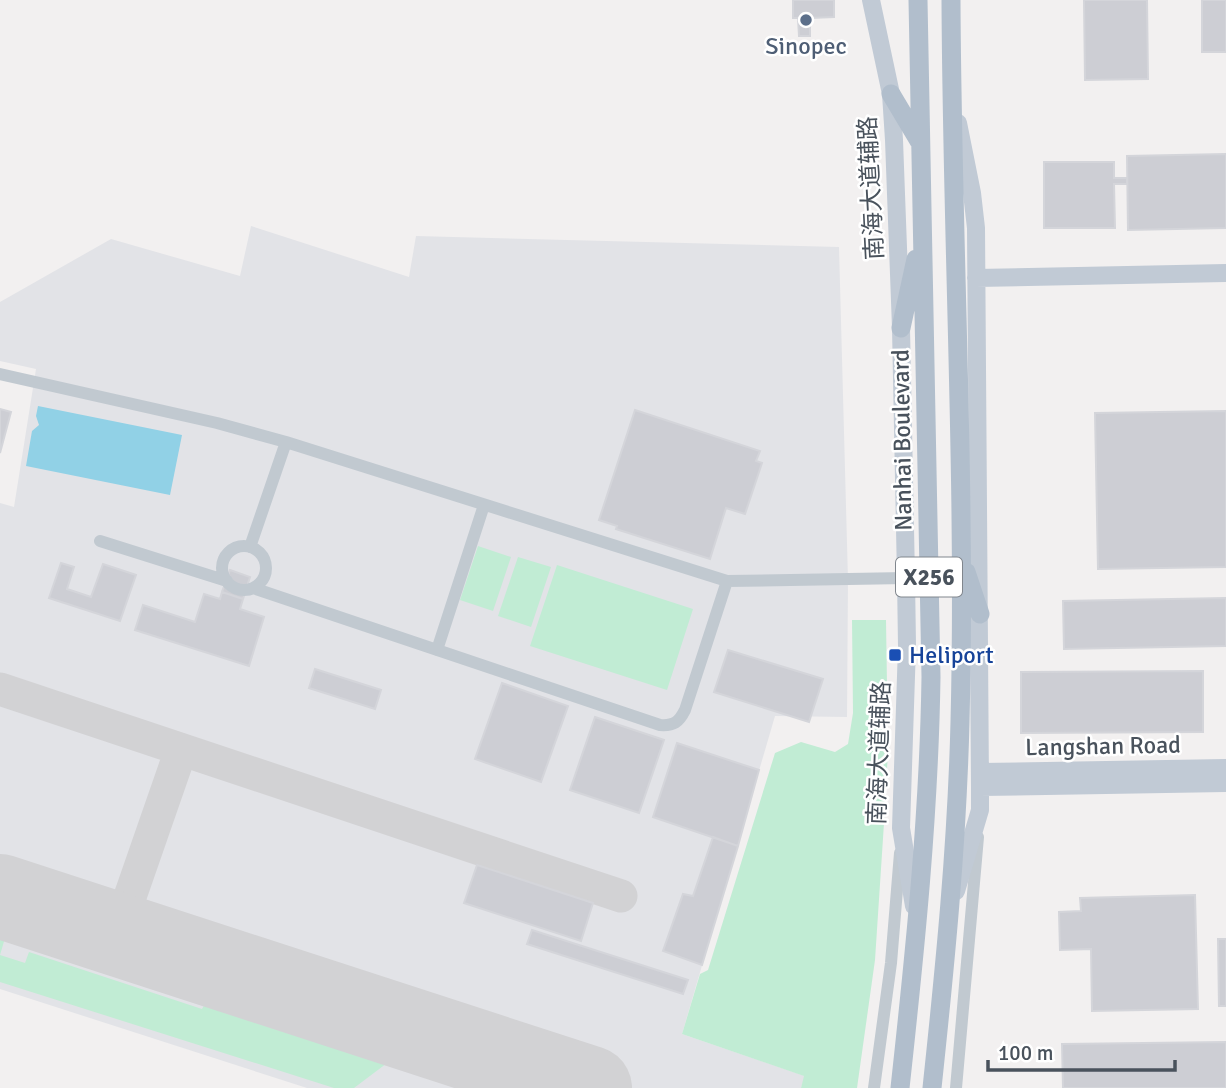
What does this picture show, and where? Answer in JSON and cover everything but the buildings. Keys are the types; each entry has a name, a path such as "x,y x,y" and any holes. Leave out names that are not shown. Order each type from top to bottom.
{"main road":[{"name":"南海大道辅路","path":"872,0 891,94 901,328 907,659 901,828"},
{"name":"Nanhai Boulevard","path":"900,1088 918,926 930,747 931,677 918,0"},
{"name":"X256","path":"932,1088 950,912 960,725 961,557 951,0"},
{"path":"950,912 980,810 981,780 981,614 973,202 951,74"},
{"path":"891,94 921,147"},
{"path":"901,328 923,227"},
{"path":"976,278 1226,273"},
{"path":"961,557 981,614"},
{"name":"Langshan Road","path":"981,780 1226,768"},
{"name":"Langshan Road","path":"981,780 1226,783"},
{"path":"901,828 918,926"}],"street":[{"path":"0,374 217,423 286,442 727,581 906,578"},
{"path":"250,547 286,442"},
{"path":"437,650 484,505"},
{"path":"100,541 227,582 239,589 253,588 660,725 671,726 680,720 685,710 727,581"},
{"path":"227,582 222,569 226,555 237,547 250,547 261,554 266,566 263,579 253,588"},
{"path":"956,1088 980,810"},
{"name":"南海大道辅路","path":"874,1088 891,963 901,828"}],"shaded area":[{"path":"251,226 409,277 416,236 839,247 848,580 847,717 775,716 682,1034 805,1076 801,1088 307,1088 0,989 0,503 14,507 36,369 0,361 0,302 111,239 240,276"}],"green space":[{"path":"478,546 511,557 493,611 460,600"},
{"path":"518,557 551,567 531,627 498,616"},
{"path":"557,565 693,609 667,690 530,646"},
{"path":"852,620 886,620 888,750 875,960 857,1088 801,1088 804,1076 682,1034 700,974 708,970 775,753 801,742 835,752 848,744 853,713"},
{"path":"0,917 10,921 0,955"},
{"path":"29,952 202,1009 215,986 407,1048 354,1088 334,1088 0,982 0,955 25,963"}],"water":[{"path":"38,406 182,435 170,495 26,466 32,431 39,425 36,416"}],"taxiway":[{"path":"0,689 621,896"},
{"path":"117,934 181,750"}],"runway":[{"path":"0,896 590,1088"}],"place":[{"name":"Sinopec","path":"806,20"},
{"name":"Heliport","path":"895,655"}]}
